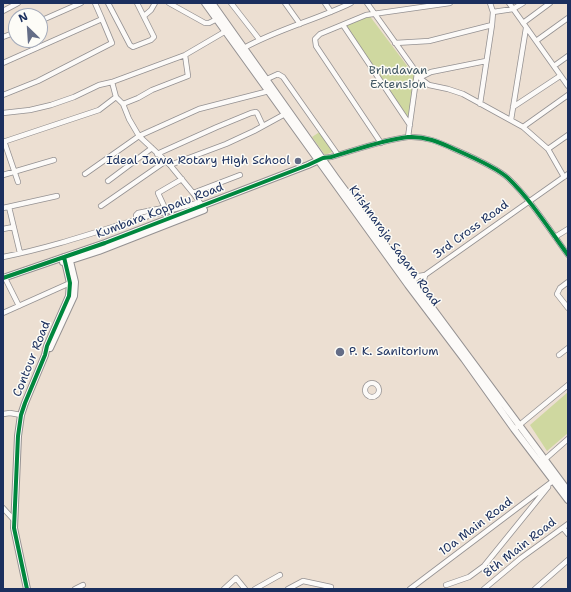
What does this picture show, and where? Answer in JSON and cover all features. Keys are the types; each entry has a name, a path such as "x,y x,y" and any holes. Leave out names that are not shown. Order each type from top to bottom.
{"main road":[{"name":"Krishnaraja Sagara Road","path":"205,3 412,285 464,359 542,461 568,491"},
{"name":"Krishnaraja Sagara Road","path":"212,3 267,78 321,161"},
{"name":"Kumbara Koppalu Road","path":"4,278 67,259 105,243 321,161"},
{"name":"Contour Road","path":"45,355 47,346 68,299 70,283 67,259"},
{"name":"Contour Road","path":"27,589 15,536 14,520 18,436 21,415 45,355 74,296 75,282 67,259"},
{"name":"Krishnaraja Sagara Road","path":"542,461 553,481 568,500"}],"street":[{"path":"3,11 18,3"},
{"path":"48,17 81,3"},
{"path":"3,95 38,81 112,43 95,3"},
{"path":"108,3 130,44 134,48 154,37 137,3"},
{"path":"144,16 151,10 155,3"},
{"path":"169,3 205,23 209,23 217,19"},
{"path":"231,3 259,39"},
{"path":"285,3 300,24"},
{"path":"325,3 331,12"},
{"path":"244,48 259,39 351,3"},
{"path":"368,3 421,79 429,85 448,88 464,94 523,127 548,149 566,175"},
{"path":"381,143 316,46 315,39 320,34 366,14 450,3"},
{"path":"480,104 492,26 493,12 490,3"},
{"path":"509,3 568,86"},
{"path":"493,12 513,10 523,3"},
{"path":"523,23 550,3"},
{"path":"536,41 568,18"},
{"path":"3,63 102,19"},
{"path":"342,25 410,125"},
{"path":"395,43 430,41 492,26"},
{"path":"511,120 526,28"},
{"path":"3,113 30,110 74,97 98,85 112,82 185,55 226,31"},
{"path":"123,104 152,90 188,76 185,55"},
{"path":"554,66 568,56"},
{"path":"417,73 423,76 431,72 486,61"},
{"path":"408,137 417,73"},
{"path":"267,78 278,74 283,77 338,155"},
{"path":"513,107 560,76"},
{"path":"3,256 66,242 180,208 202,206 168,163 139,136 129,119 123,104 116,97 112,82"},
{"path":"85,174 139,136 199,110 269,91"},
{"path":"523,127 568,95"},
{"path":"18,182 3,141 99,110 116,97"},
{"path":"157,154 251,113 256,112 263,126"},
{"path":"101,206 168,163 226,144 285,114"},
{"path":"548,149 568,135"},
{"path":"321,161 381,143 408,137 421,137 434,140 483,162 507,177 528,201 568,255"},
{"path":"108,180 152,148"},
{"path":"3,175 54,160"},
{"path":"193,193 240,175"},
{"name":"3rd Cross Road","path":"412,285 419,276 425,275 566,175"},
{"path":"137,220 136,215 138,213 162,208 164,206 158,193 182,179"},
{"path":"3,208 57,196"},
{"path":"9,207 20,253"},
{"path":"3,229 14,226"},
{"path":"555,237 568,229"},
{"path":"4,278 19,306"},
{"path":"568,282 560,288 557,294 568,308"},
{"path":"3,313 70,283"},
{"path":"559,355 568,348"},
{"path":"517,428 568,386"},
{"path":"3,414 10,413 21,415"},
{"path":"542,461 568,439"},
{"path":"446,585 469,577 484,566 553,481"},
{"name":"10a Main Road","path":"410,589 553,481"},
{"path":"3,508 14,520"},
{"name":"8th Main Road","path":"484,589 521,558 568,524"},
{"path":"563,528 568,534"},
{"path":"535,589 568,560"},
{"path":"255,589 280,575"},
{"path":"224,589 236,578 245,589"},
{"path":"288,589 304,581 331,587 330,589"},
{"path":"75,589 84,585"}],"green space":[{"name":"Brindavan Extension","path":"369,15 414,75 409,119 344,25"},
{"path":"321,131 335,151 325,155 312,137"},
{"path":"568,392 568,433 547,451 530,425"}],"cycle path":[{"path":"3,278 105,243 323,158 398,138 408,137 420,137 437,142 468,155 503,174 532,205 568,255"},
{"path":"27,589 14,528 18,436 21,415 25,403 45,355 47,346 69,296 70,283 64,257"}],"place":[{"name":"Ideal Jawa Rotary High School","path":"298,161"},
{"name":"P. K. Sanitorium","path":"340,352"}]}
